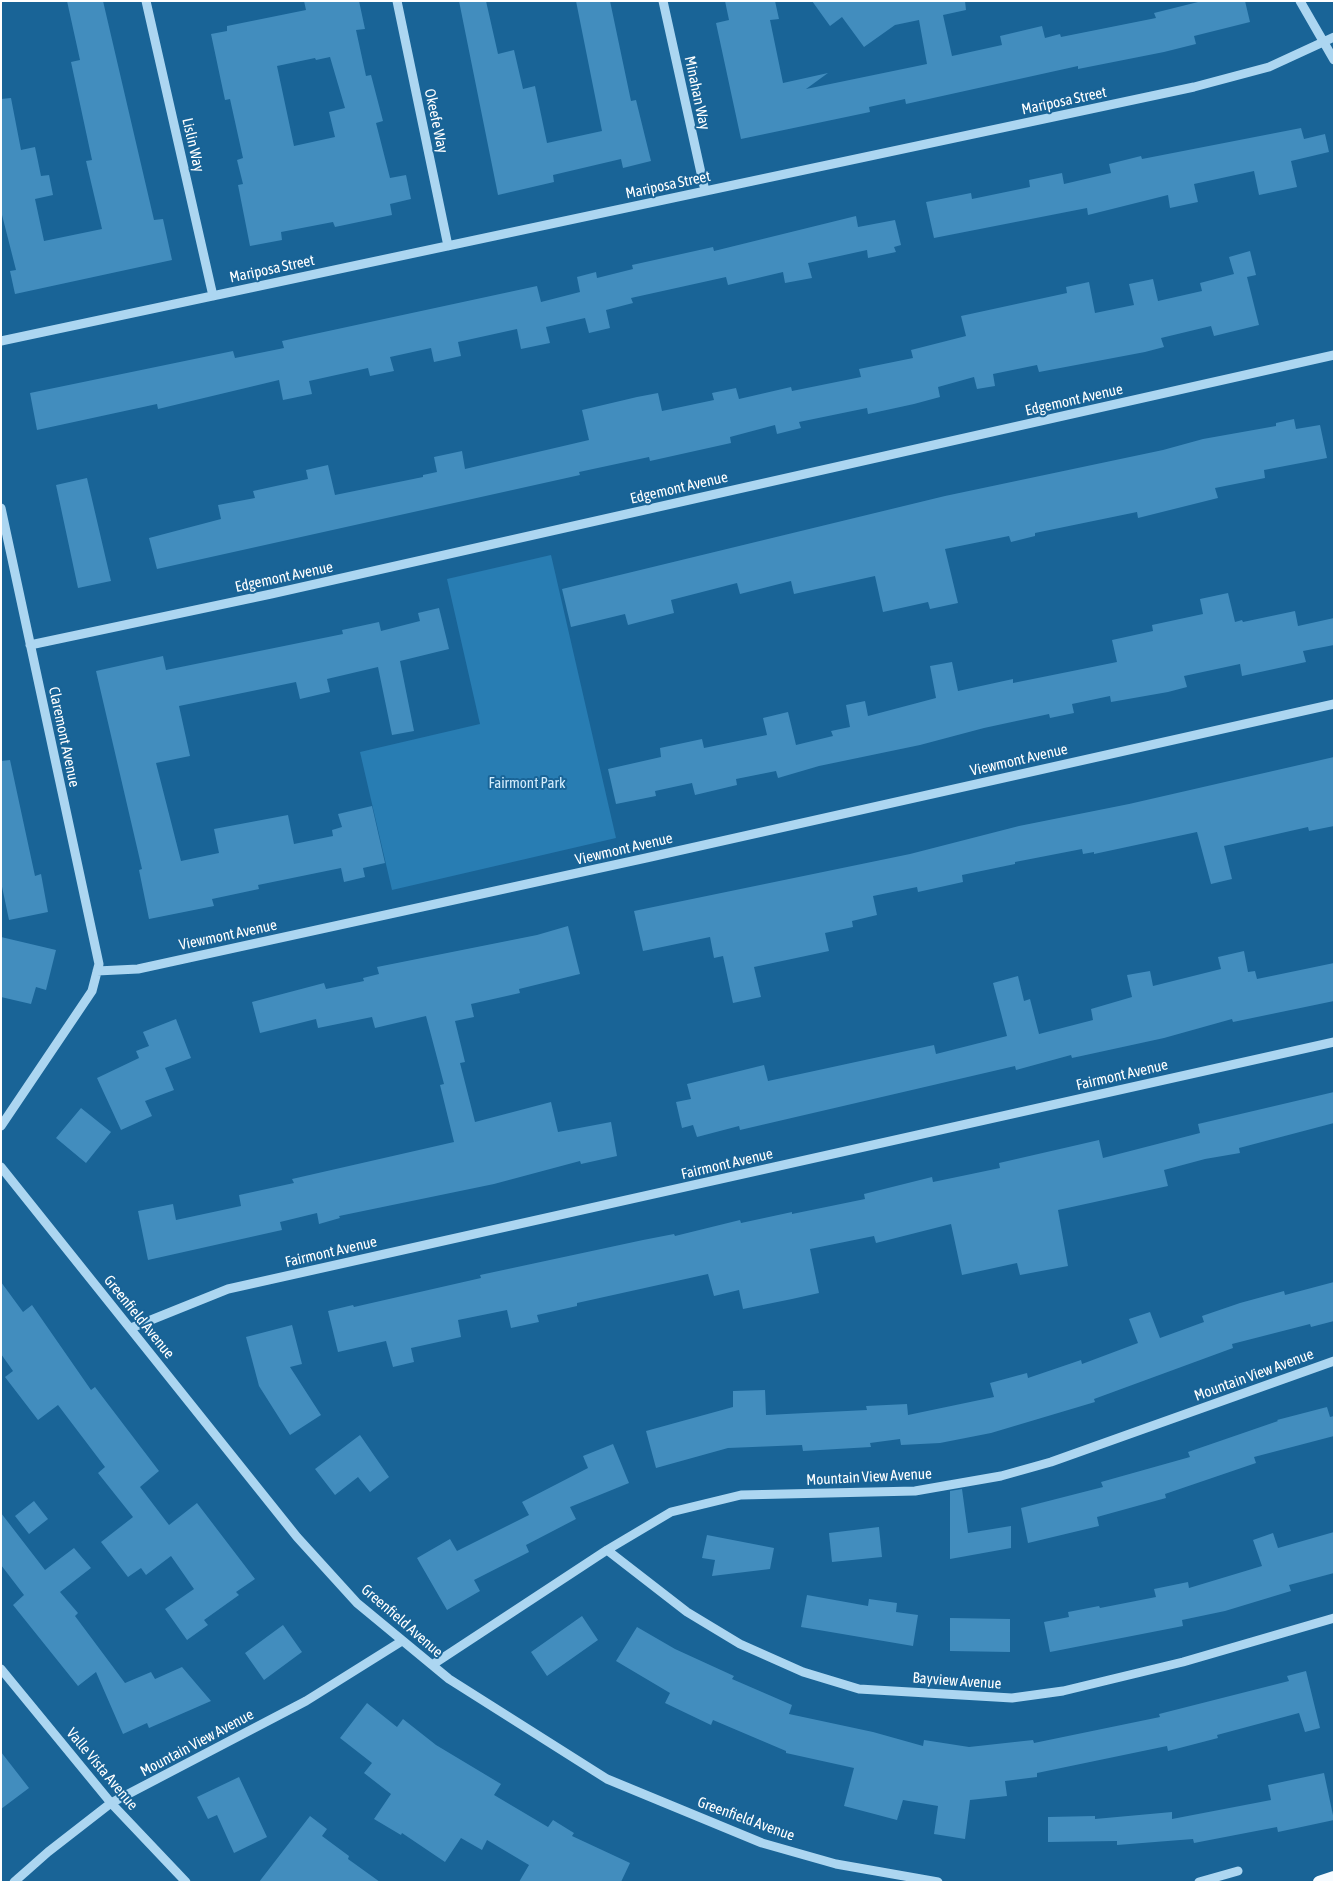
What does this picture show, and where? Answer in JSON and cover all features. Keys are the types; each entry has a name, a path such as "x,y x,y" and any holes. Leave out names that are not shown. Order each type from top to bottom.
{"main road":[{"path":"1320,1882 1334,1877"}],"street":[{"name":"Lislin Way","path":"146,1 213,296"},
{"name":"Okeefe Way","path":"397,1 448,246"},
{"name":"Minahan Way","path":"663,1 705,192"},
{"path":"1300,1 1334,60"},
{"name":"Mariposa Street","path":"1,341 1194,87 1269,68 1334,37"},
{"name":"Edgemont Avenue","path":"30,645 281,592 1334,355"},
{"name":"Claremont Avenue","path":"1,508 99,964 97,971"},
{"name":"Viewmont Avenue","path":"97,971 148,967 1334,704"},
{"path":"1,1126 92,991 97,971"},
{"name":"Fairmont Avenue","path":"131,1328 228,1289 1334,1042"},
{"name":"Greenfield Avenue","path":"1,1167 297,1537 357,1603 449,1679 607,1779 762,1843 836,1864 938,1882"},
{"name":"Mountain View Avenue","path":"432,1665 607,1550 671,1512 741,1495 915,1491 1001,1476 1051,1462 1334,1361"},
{"name":"Bayview Avenue","path":"607,1550 687,1612 740,1644 803,1672 859,1688 1012,1698 1055,1692 1183,1662 1334,1618"},
{"name":"Mountain View Avenue","path":"14,1882 48,1852 111,1803 306,1701 402,1641"},
{"name":"Valle Vista Avenue","path":"1,1669 111,1803 186,1882"},
{"path":"1199,1882 1238,1871"}],"green space":[{"name":"Fairmont Park","path":"551,555 616,838 392,890 360,752 480,724 447,579"}],"building":[{"path":"67,1 103,1 154,220 163,219 172,260 15,294 10,271 16,270 1,211 1,99 11,98 21,150 35,147 41,176 49,175 53,195 35,199 44,241 102,229 86,161 92,160 71,62 80,60"},
{"path":"304,1 359,1 365,29 356,30 366,76 371,75 383,121 376,123 390,178 406,175 411,199 390,204 392,215 335,227 333,222 281,232 282,240 250,246 238,185 243,184 237,160 243,158 230,99 225,100 211,34 227,31 227,26 306,10","holes":["330,57 345,108 329,112 335,137 294,146 277,66 315,58 316,60"]},
{"path":"459,1 486,1 498,54 514,50 523,89 535,86 547,143 602,131 576,1 610,1 631,101 636,100 651,161 623,168 621,159 553,175 554,182 498,195"},
{"path":"725,1 775,1 779,19 770,20 783,83 828,73 806,89 927,64 919,20 895,25 864,47 842,17 830,26 812,1 965,1 966,10 943,15 952,56 1002,45 1000,36 1042,26 1045,38 1060,34 1061,37 1156,18 1154,13 1202,1 1245,1 1250,22 1194,36 1196,44 1164,52 1078,69 1078,66 906,104 905,99 869,107 870,112 741,139 716,23 729,20"},
{"path":"1301,128 1304,139 1325,134 1329,152 1291,161 1297,187 1259,195 1254,171 1194,184 1198,202 1170,208 1168,195 1088,215 1087,208 934,238 926,202 971,193 972,199 1030,187 1029,180 1062,173 1064,184 1111,173 1109,164 1141,156 1142,159"},
{"path":"856,216 858,227 895,220 901,245 894,247 896,252 868,258 867,250 808,263 812,278 785,283 783,272 728,285 726,277 631,298 633,303 606,310 610,328 589,333 585,318 546,327 550,343 521,349 517,329 458,342 461,356 434,362 431,348 390,357 394,371 370,376 368,368 309,381 312,394 283,400 279,380 158,409 157,404 37,430 30,393 233,351 235,358 284,348 282,341 537,286 541,302 580,292 577,277 596,272 597,278 633,269 632,265 713,247 714,251"},
{"path":"1250,251 1256,275 1247,277 1259,325 1214,336 1211,326 1161,338 1164,347 1145,352 1039,372 1037,365 993,374 995,386 977,389 974,377 938,387 940,397 914,404 868,414 867,408 799,422 801,428 777,434 775,425 730,437 731,443 650,461 649,457 579,472 580,475 157,569 149,538 221,519 218,505 255,498 253,491 308,479 306,470 328,465 335,495 423,477 423,475 437,472 434,457 462,451 465,469 589,440 582,410 637,397 658,393 662,411 714,400 712,393 736,388 739,399 791,387 792,391 861,377 859,369 913,358 911,350 966,336 961,316 1067,293 1066,287 1089,282 1095,313 1134,305 1129,284 1153,279 1158,301 1202,291 1200,283 1234,274 1229,257"},
{"path":"1294,419 1296,429 1320,425 1327,458 1264,470 1265,478 1215,488 1218,498 1138,518 1137,512 1035,533 1035,536 1011,542 1009,536 945,549 958,603 930,609 928,602 883,612 875,576 794,594 791,581 740,594 737,583 671,600 674,613 628,625 625,614 571,627 562,589 945,496 1163,450 1203,439 1276,426 1276,423"},
{"path":"87,478 111,581 78,588 56,485"},
{"path":"1228,593 1235,622 1295,611 1298,626 1334,618 1334,645 1303,651 1306,662 1242,676 1240,664 1184,676 1187,687 1168,692 1111,702 1110,696 1072,704 1074,713 1050,718 1049,714 984,728 920,745 819,766 778,778 776,771 736,779 737,785 695,795 692,783 655,791 656,796 616,804 608,769 661,757 660,748 702,739 704,748 767,735 763,718 788,712 796,745 833,736 831,731 850,727 846,705 865,701 868,716 936,698 930,666 952,662 958,691 1013,679 1013,683 1117,662 1112,640 1153,631 1152,625 1203,614 1200,599"},
{"path":"439,608 449,649 400,661 414,731 392,735 378,667 327,679 330,692 300,699 296,682 179,706 190,756 156,763 181,861 219,853 214,829 288,815 294,844 333,836 332,830 342,827 338,814 372,806 385,863 363,868 365,877 344,882 341,868 258,885 259,889 212,899 214,906 149,919 139,870 142,869 96,671 163,656 166,670 343,634 342,630 379,622 381,631 420,621 418,613"},
{"path":"1334,757 1334,826 1309,831 1308,827 1224,846 1232,879 1211,884 1197,832 1094,854 1094,852 1083,854 1082,849 1015,862 1015,864 962,875 963,882 918,892 917,887 873,896 877,915 852,921 853,927 825,933 829,951 754,967 761,997 733,1003 723,956 714,958 710,937 643,951 634,911 910,854 1019,826 1129,804"},
{"path":"10,760 35,876 41,874 48,912 9,920 1,882 1,761"},
{"path":"568,926 580,974 519,989 520,993 471,1004 474,1017 455,1021 465,1062 460,1063 475,1122 551,1102 558,1132 611,1122 617,1156 581,1164 580,1161 494,1184 339,1216 340,1218 319,1224 317,1213 280,1222 282,1230 148,1260 138,1211 173,1204 176,1220 241,1206 239,1195 294,1183 292,1179 454,1142 440,1085 444,1084 426,1016 375,1028 372,1017 318,1028 316,1019 260,1033 252,1002 324,983 326,989 364,981 363,978 379,974 377,967 537,935"},
{"path":"1,937 56,950 46,990 36,987 31,1004 1,997"},
{"path":"1244,951 1248,972 1255,971 1257,979 1334,963 1334,1001 1233,1022 1232,1019 1164,1038 1072,1058 1071,1055 1016,1070 1015,1066 740,1130 739,1126 697,1137 693,1125 682,1128 676,1102 691,1099 687,1084 764,1065 768,1081 934,1045 936,1054 1007,1036 993,983 1018,976 1024,1001 1030,999 1039,1034 1093,1020 1091,1009 1132,997 1127,975 1150,971 1153,986 1221,969 1218,957"},
{"path":"176,1019 191,1058 165,1068 174,1090 145,1101 152,1116 121,1130 97,1078 139,1058 136,1051 149,1046 143,1032"},
{"path":"1334,1092 1334,1123 1239,1148 1240,1153 1205,1159 1164,1170 1168,1186 1058,1210 1068,1266 1020,1275 1017,1263 962,1275 951,1224 876,1243 874,1236 810,1249 819,1293 743,1309 739,1290 714,1296 708,1274 577,1303 577,1306 537,1315 539,1322 511,1328 507,1310 458,1320 461,1337 411,1348 414,1362 393,1367 386,1341 338,1352 328,1311 353,1305 354,1307 481,1278 480,1275 643,1240 674,1234 675,1236 740,1220 741,1223 865,1199 864,1194 932,1177 933,1182 1000,1168 999,1163 1099,1140 1103,1158 1200,1133 1198,1124"},
{"path":"81,1108 111,1132 86,1163 56,1138"},
{"path":"1,1282 23,1312 32,1305 91,1390 95,1387 159,1471 140,1487 169,1525 197,1503 255,1579 236,1592 239,1595 204,1620 208,1625 187,1640 165,1609 194,1589 171,1556 146,1575 141,1568 128,1577 101,1542 133,1517 98,1473 105,1467 58,1405 38,1420 5,1377 13,1371 1,1354"},
{"path":"1334,1282 1334,1321 1311,1327 1310,1324 1232,1344 1233,1348 1094,1399 1095,1402 991,1433 940,1443 901,1445 900,1439 870,1443 871,1447 803,1451 802,1445 728,1448 656,1468 646,1431 733,1407 733,1391 765,1390 766,1415 867,1410 866,1406 907,1404 908,1415 994,1397 990,1383 1027,1373 1028,1378 1081,1360 1082,1364 1138,1343 1129,1319 1150,1312 1160,1338 1204,1322 1202,1316 1240,1303 1284,1291 1285,1295"},
{"path":"292,1325 302,1364 290,1367 321,1415 290,1435 259,1386 246,1337"},
{"path":"1327,1407 1330,1417 1334,1416 1334,1436 1254,1457 1256,1463 1165,1494 1166,1498 1097,1517 1099,1526 1028,1543 1021,1508 1103,1487 1101,1482 1190,1457 1188,1452 1277,1420"},
{"path":"360,1435 389,1477 370,1492 358,1477 335,1495 315,1469"},
{"path":"613,1444 629,1483 570,1507 576,1519 526,1545 529,1552 474,1580 480,1591 447,1610 417,1558 450,1539 457,1551 529,1515 522,1502 588,1468 583,1456"},
{"path":"962,1489 968,1533 1011,1526 1011,1548 950,1559 950,1491"},
{"path":"34,1501 48,1519 29,1534 15,1516"},
{"path":"1,1513 45,1570 74,1548 91,1568 60,1592 78,1613 75,1616 125,1683 151,1672 155,1679 182,1667 211,1701 149,1728 147,1723 123,1734 96,1672 78,1686 13,1605 24,1595 1,1565"},
{"path":"879,1527 882,1557 832,1562 829,1533"},
{"path":"1334,1532 1334,1573 1289,1585 1291,1591 1225,1611 1182,1620 1183,1626 1050,1652 1044,1622 1069,1617 1068,1612 1156,1597 1154,1589 1188,1582 1189,1588 1262,1566 1253,1540 1273,1533 1278,1548"},
{"path":"707,1535 774,1548 770,1569 712,1576 715,1560 702,1558"},
{"path":"807,1595 868,1606 869,1599 897,1603 896,1612 918,1615 913,1646 801,1627"},
{"path":"582,1616 598,1640 547,1676 531,1652"},
{"path":"950,1618 1010,1619 1010,1652 950,1651"},
{"path":"283,1625 302,1652 264,1680 245,1653"},
{"path":"637,1627 675,1649 734,1676 732,1679 792,1705 789,1714 873,1732 923,1746 924,1740 969,1747 1033,1740 1034,1743 1160,1717 1159,1714 1289,1681 1287,1676 1306,1671 1320,1728 1305,1732 1299,1713 1217,1735 1218,1738 1168,1751 1167,1746 1037,1773 1037,1777 1005,1781 1007,1796 970,1800 965,1839 934,1834 938,1806 903,1800 897,1820 844,1806 854,1768 786,1753 786,1751 713,1720 711,1725 665,1703 670,1693 616,1661"},
{"path":"367,1703 397,1727 403,1719 436,1745 501,1784 494,1795 548,1827 553,1820 574,1833 572,1836 630,1863 621,1882 519,1882 529,1865 487,1840 482,1850 461,1838 445,1862 402,1833 401,1835 374,1819 391,1794 364,1773 372,1763 340,1738"},
{"path":"1,1752 29,1788 1,1809"},
{"path":"1324,1773 1334,1820 1278,1832 1277,1827 1194,1843 1193,1839 1117,1845 1117,1841 1048,1842 1048,1817 1095,1816 1095,1819 1172,1812 1172,1819 1271,1800 1268,1785"},
{"path":"239,1777 267,1837 234,1853 217,1815 208,1819 197,1797"},
{"path":"310,1816 327,1829 322,1836 349,1856 348,1859 380,1882 259,1882"}]}
